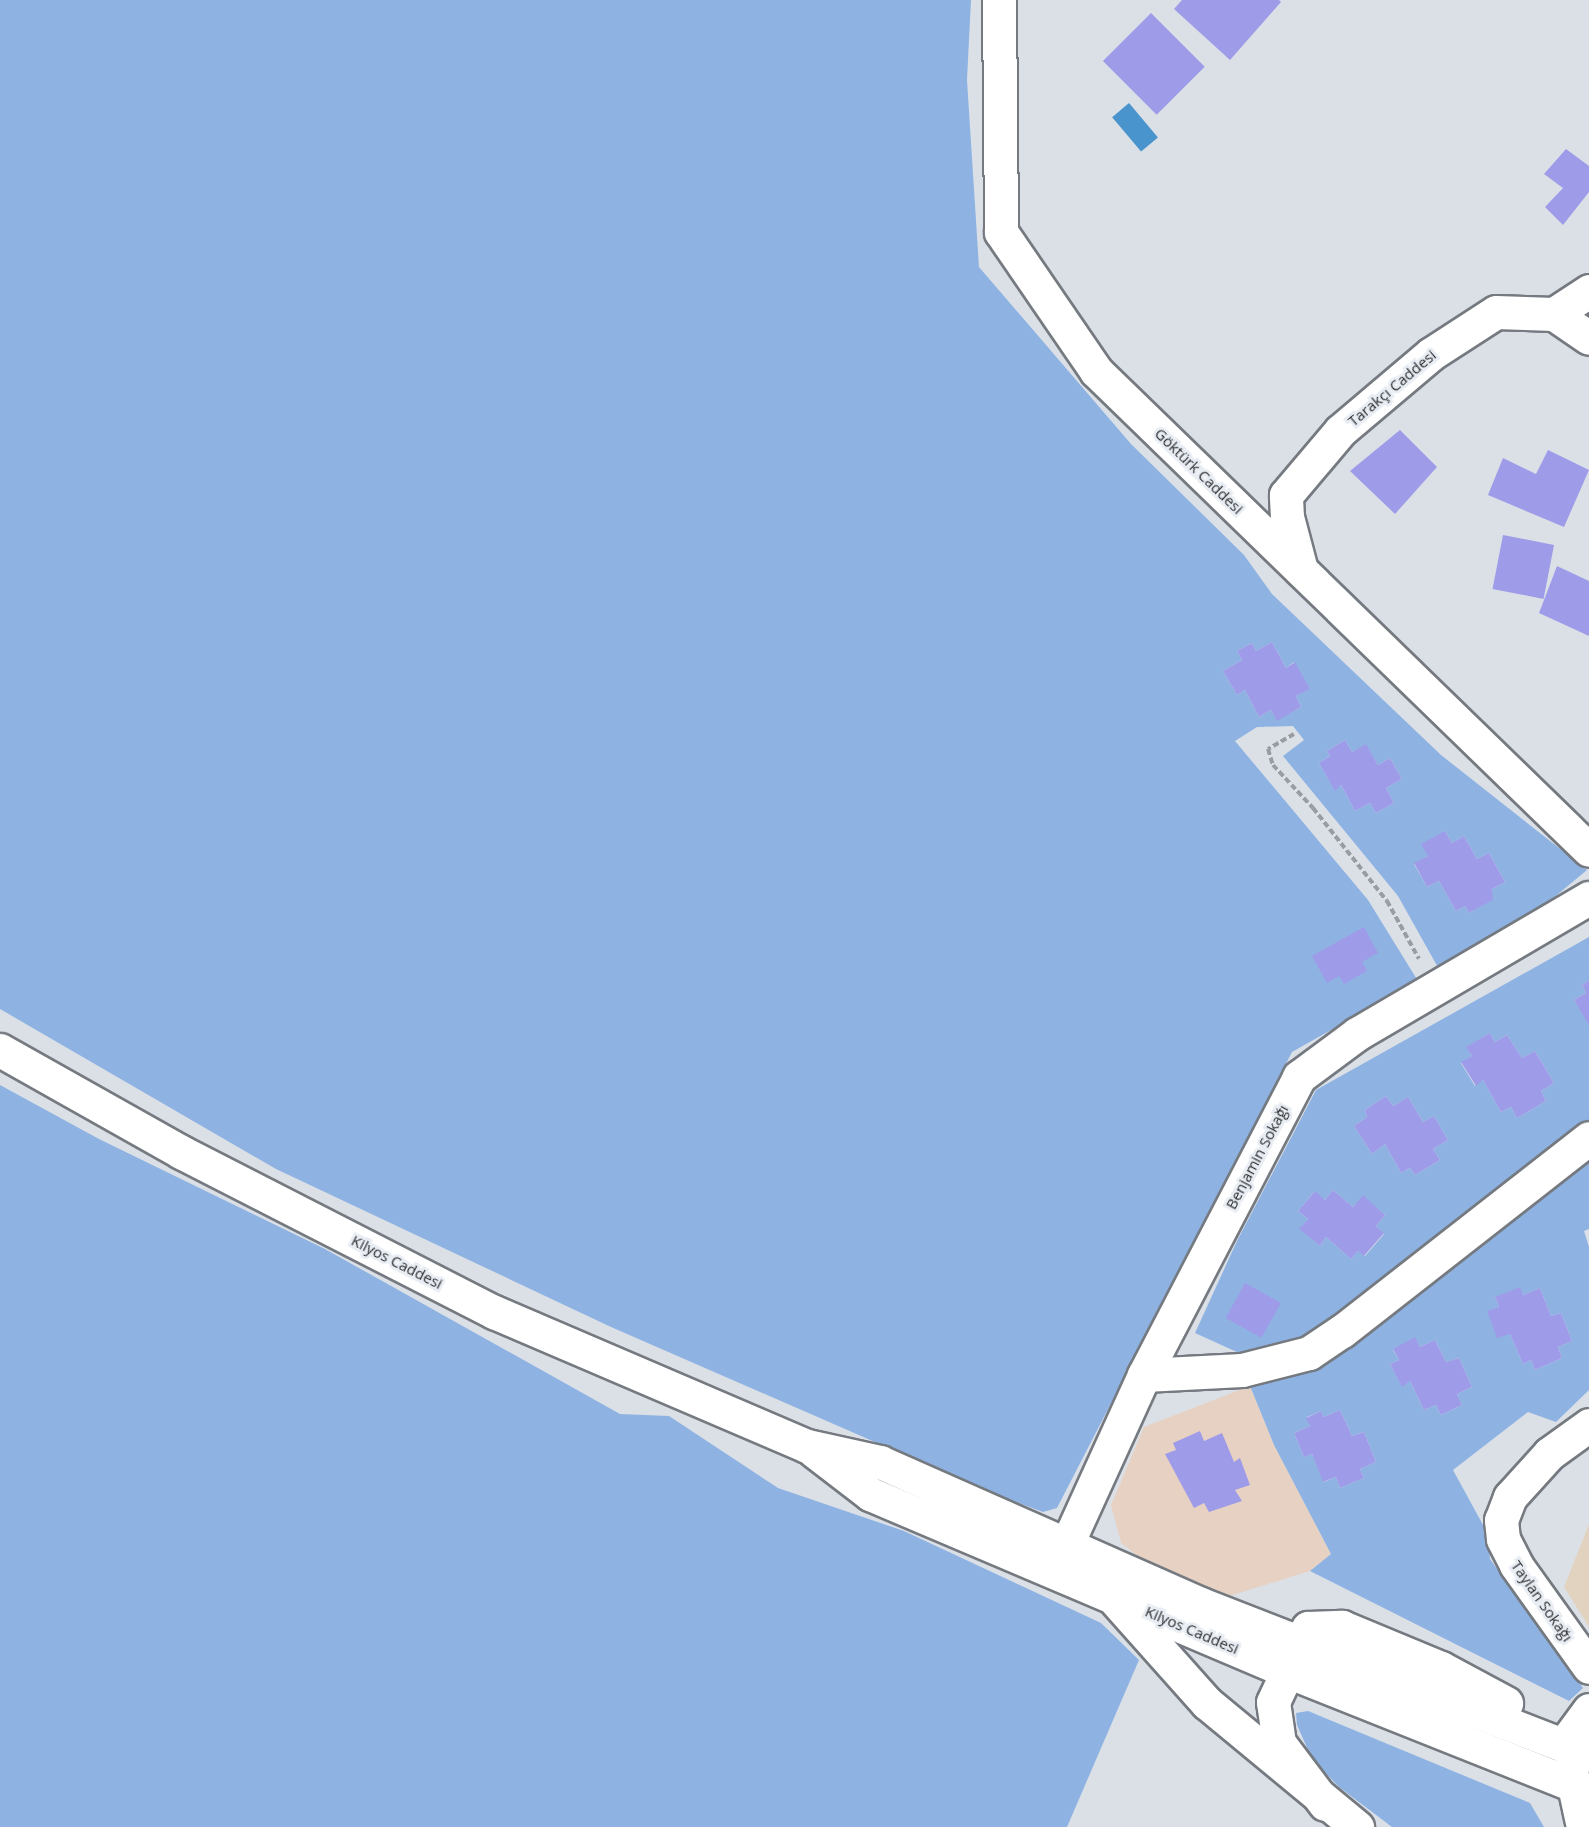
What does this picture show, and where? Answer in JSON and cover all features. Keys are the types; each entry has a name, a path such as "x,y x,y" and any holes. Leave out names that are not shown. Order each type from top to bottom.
{"street":[{"name":"Göktürk Caddesi","path":"999,0 996,54 1001,232 1096,371 1589,850"},
{"path":"1589,291 1554,314 1589,338"},
{"name":"Tarakçı Caddesi","path":"1301,570 1287,517 1286,495 1341,431 1431,354 1496,312 1554,314"},
{"name":"Benjamin Sokağı","path":"1067,1544 1144,1375 1299,1077 1357,1034 1438,990 1589,898"},
{"name":"Kilyos Caddesi","path":"0,1050 181,1152 494,1312 807,1446 880,1462 1201,1604 1301,1641"},
{"path":"1144,1375 1242,1370 1309,1353 1342,1331 1589,1138"},
{"name":"Taylan Sokağı","path":"1589,1425 1549,1454 1510,1497 1501,1520 1503,1539 1516,1565 1589,1667"},
{"name":"Kilyos Caddesi","path":"807,1446 870,1494 1287,1671 1581,1787"},
{"path":"1112,1595 1207,1703 1325,1804 1357,1827"},
{"path":"1325,1804 1279,1743 1273,1702 1308,1629 1342,1627 1441,1668 1511,1705 1576,1750"},
{"path":"1584,1827 1576,1750 1589,1710"}],"path":[{"path":"1294,734 1268,749 1273,765 1313,808 1387,901 1438,990"}],"shaded area":[{"path":"0,0 971,0 967,80 979,267 1131,444 1244,555 1272,594 1441,755 1587,870 1546,904 1440,971 1398,896 1283,756 1304,740 1293,726 1257,727 1235,741 1368,900 1418,981 1292,1052 1057,1508 1043,1512 994,1494 611,1327 276,1169 0,1009","holes":["1272,642 1286,668 1294,662 1309,689 1296,696 1301,707 1277,720 1271,710 1259,717 1245,690 1237,695 1223,671 1242,660 1237,651 1252,643 1256,651","1345,740 1352,752 1366,745 1378,765 1390,758 1402,779 1386,788 1394,803 1376,813 1370,803 1355,811 1341,785 1335,790 1319,763 1330,756 1327,751","1445,831 1452,843 1464,836 1477,859 1489,853 1505,882 1492,889 1492,900 1469,913 1465,906 1456,911 1439,881 1427,887 1414,864 1428,856"]},
{"path":"1129,103 1158,137 1141,152 1112,117"},
{"path":"1589,937 1589,980 1582,985 1586,993 1574,1000 1589,1023 1589,1121 1358,1298 1280,1351 1239,1353 1195,1333 1237,1241 1316,1090","holes":["1490,1033 1495,1042 1507,1035 1522,1058 1535,1051 1554,1083 1541,1091 1546,1101 1517,1118 1511,1107 1501,1112 1483,1080 1475,1086 1461,1063 1472,1056 1467,1047","1386,1096 1393,1106 1408,1097 1423,1122 1434,1116 1448,1140 1433,1149 1440,1160 1415,1175 1410,1168 1401,1173 1385,1144 1372,1154 1354,1126 1367,1117 1365,1110","1333,1190 1353,1207 1363,1196 1385,1215 1376,1226 1384,1234 1365,1256 1358,1251 1351,1259 1326,1237 1320,1246 1300,1229 1308,1219 1298,1211 1314,1192 1325,1200"]},
{"path":"0,1085 99,1139 325,1249 620,1414 669,1416 778,1488 904,1531 1101,1623 1139,1660 1067,1827 0,1827"},
{"path":"1589,1157 1589,1229 1584,1231 1589,1247 1589,1390 1556,1422 1528,1412 1453,1470 1488,1534 1490,1559 1583,1688 1569,1701 1310,1571 1331,1554 1274,1445 1250,1386 1298,1373 1341,1346","holes":["1540,1288 1551,1316 1561,1313 1572,1341 1558,1347 1562,1358 1535,1370 1531,1360 1523,1364 1510,1334 1487,1312 1499,1307 1495,1297 1523,1295","1415,1338 1420,1347 1435,1340 1446,1362 1459,1358 1472,1387 1457,1394 1462,1405 1441,1415 1436,1405 1424,1410 1410,1381 1402,1386 1390,1364 1399,1360 1393,1350","1340,1410 1352,1436 1364,1432 1376,1462 1360,1469 1364,1478 1340,1488 1336,1477 1324,1482 1312,1454 1304,1457 1294,1433 1310,1426 1307,1417 1321,1411 1324,1417"]},
{"path":"1250,1386 1274,1445 1331,1554 1310,1571 1226,1597 1138,1556 1121,1543 1111,1505 1144,1427"},
{"path":"1589,1524 1589,1627 1564,1587"},
{"path":"1308,1711 1530,1803 1544,1827 1392,1827 1339,1787 1312,1759 1297,1725 1296,1713"}],"building":[{"path":"1182,0 1279,0 1281,2 1230,60 1174,9"},
{"path":"1151,13 1205,67 1157,115 1103,61"},
{"path":"1566,149 1589,166 1589,192 1563,225 1545,207 1563,188 1544,174"},
{"path":"1400,430 1437,467 1395,514 1350,471"},
{"path":"1548,450 1589,470 1564,527 1488,495 1503,458 1536,474"},
{"path":"1503,535 1554,545 1544,599 1493,589"},
{"path":"1557,566 1589,581 1589,636 1539,613"},
{"path":"1272,642 1286,668 1295,662 1310,689 1296,696 1301,707 1277,721 1271,710 1259,717 1245,690 1237,695 1223,671 1242,660 1237,651 1252,643 1256,651"},
{"path":"1345,740 1352,752 1366,744 1378,765 1390,758 1402,779 1386,788 1394,803 1376,813 1370,803 1355,811 1341,785 1335,791 1319,763 1330,756 1327,751"},
{"path":"1445,831 1452,843 1464,836 1477,859 1489,853 1505,882 1492,889 1493,900 1469,913 1465,906 1456,911 1439,881 1427,887 1414,863 1428,856 1421,844"},
{"path":"1364,927 1378,953 1362,962 1367,971 1344,984 1339,976 1327,983 1312,956"},
{"path":"1589,980 1589,1025 1574,1000 1586,993 1582,985"},
{"path":"1490,1033 1495,1042 1507,1035 1522,1058 1535,1051 1554,1083 1541,1091 1546,1101 1517,1118 1511,1107 1501,1112 1483,1080 1476,1086 1461,1062 1472,1056 1466,1047"},
{"path":"1386,1096 1393,1106 1408,1097 1423,1122 1434,1116 1448,1140 1433,1149 1440,1160 1415,1175 1410,1168 1401,1173 1385,1144 1372,1154 1354,1126 1367,1117 1365,1110"},
{"path":"1333,1190 1353,1207 1363,1195 1385,1215 1376,1226 1384,1233 1364,1256 1358,1251 1351,1259 1326,1237 1320,1246 1299,1229 1308,1219 1298,1211 1315,1191 1325,1200"},
{"path":"1245,1283 1281,1303 1261,1338 1226,1318"},
{"path":"1520,1287 1523,1295 1540,1288 1551,1316 1561,1313 1572,1341 1558,1347 1562,1358 1535,1370 1531,1360 1523,1364 1510,1334 1497,1338 1487,1311 1499,1307 1495,1297"},
{"path":"1415,1337 1420,1347 1435,1340 1446,1362 1459,1358 1472,1387 1457,1394 1462,1405 1441,1415 1436,1405 1424,1410 1410,1381 1402,1387 1390,1364 1399,1360 1393,1349"},
{"path":"1340,1410 1352,1436 1364,1432 1376,1462 1360,1469 1364,1478 1340,1488 1336,1477 1323,1482 1312,1454 1304,1457 1294,1433 1310,1426 1306,1418 1321,1411 1324,1417"},
{"path":"1200,1431 1204,1441 1222,1433 1234,1462 1240,1458 1250,1485 1235,1490 1242,1501 1209,1512 1204,1503 1194,1508 1165,1454 1176,1450 1173,1443"}]}
